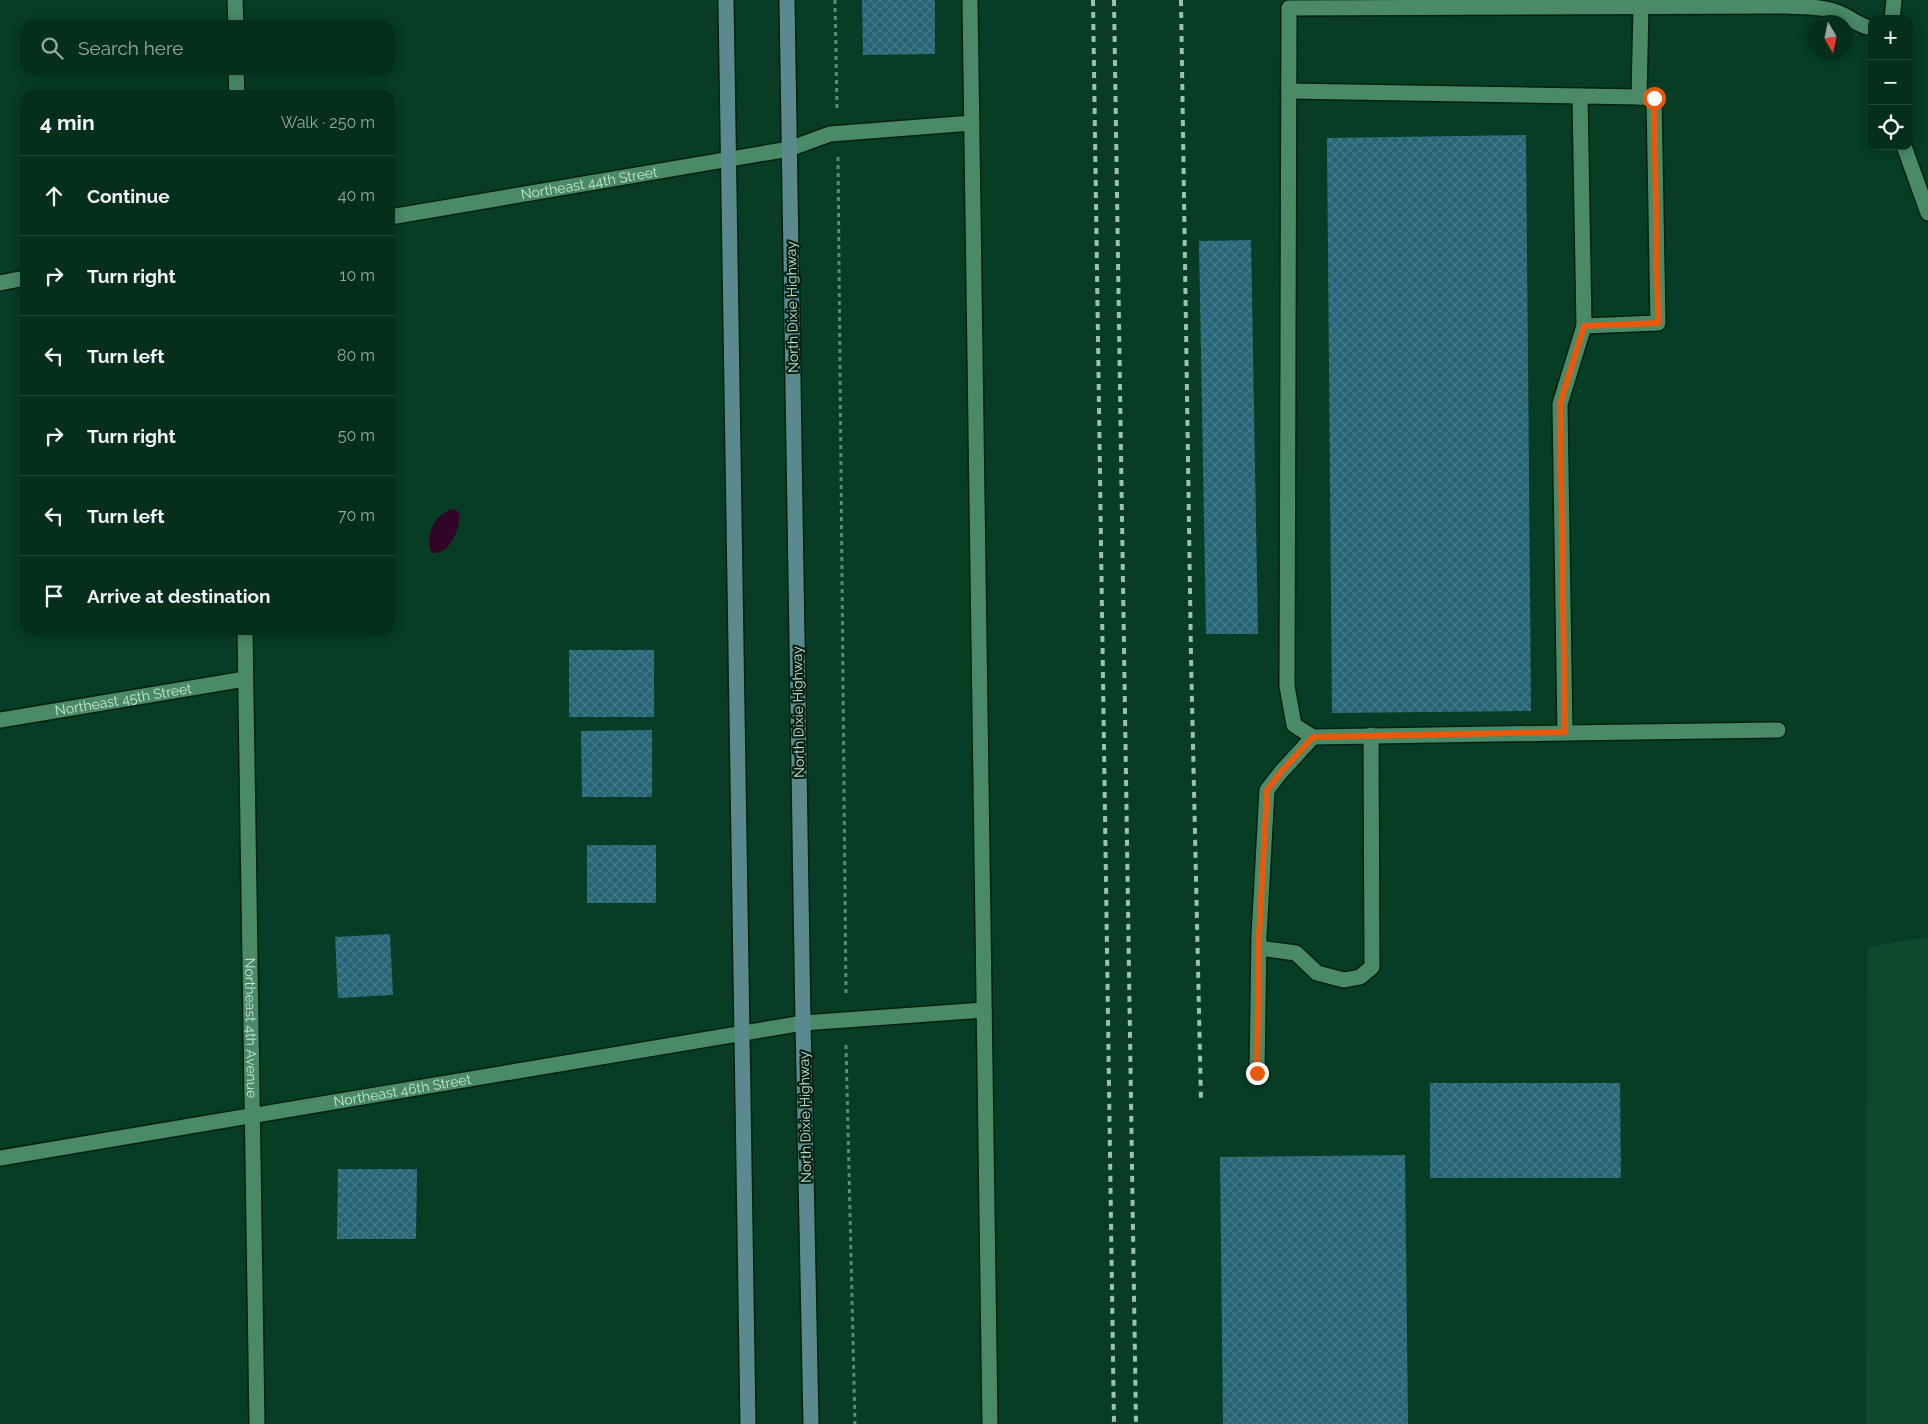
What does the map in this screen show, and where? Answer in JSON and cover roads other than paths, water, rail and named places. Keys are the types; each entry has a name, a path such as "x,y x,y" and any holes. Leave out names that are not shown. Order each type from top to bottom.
{"main road":[{"path":"726,0 748,1424"},
{"name":"North Dixie Highway","path":"787,0 811,1424"}],"street":[{"path":"235,0 236,20"},
{"path":"970,0 990,1424"},
{"path":"1892,15 1894,0"},
{"path":"1778,730 1313,737 1294,726 1287,686 1289,8 1454,3 1816,7 1838,12 1868,28"},
{"path":"1639,97 1641,6"},
{"path":"236,75 236,90"},
{"path":"1289,91 1654,98 1658,323 1584,326"},
{"path":"1565,732 1560,404 1584,326 1580,96"},
{"name":"Northeast 44th Street","path":"395,216 789,150 830,134 972,123"},
{"path":"1905,150 1928,213"},
{"path":"0,283 20,279"},
{"name":"Northeast 4th Avenue","path":"245,635 257,1424"},
{"name":"Northeast 45th Street","path":"0,720 246,679"},
{"path":"1259,948 1296,953 1317,973 1344,980 1360,977 1372,967 1371,735"},
{"path":"1257,1073 1259,948 1267,790 1313,737"},
{"name":"Northeast 46th Street","path":"0,1158 803,1023 984,1010"}],"railway":[{"path":"1093,0 1114,1424"},
{"path":"1114,0 1136,1424"},
{"path":"1181,0 1191,656 1201,1100"}]}
